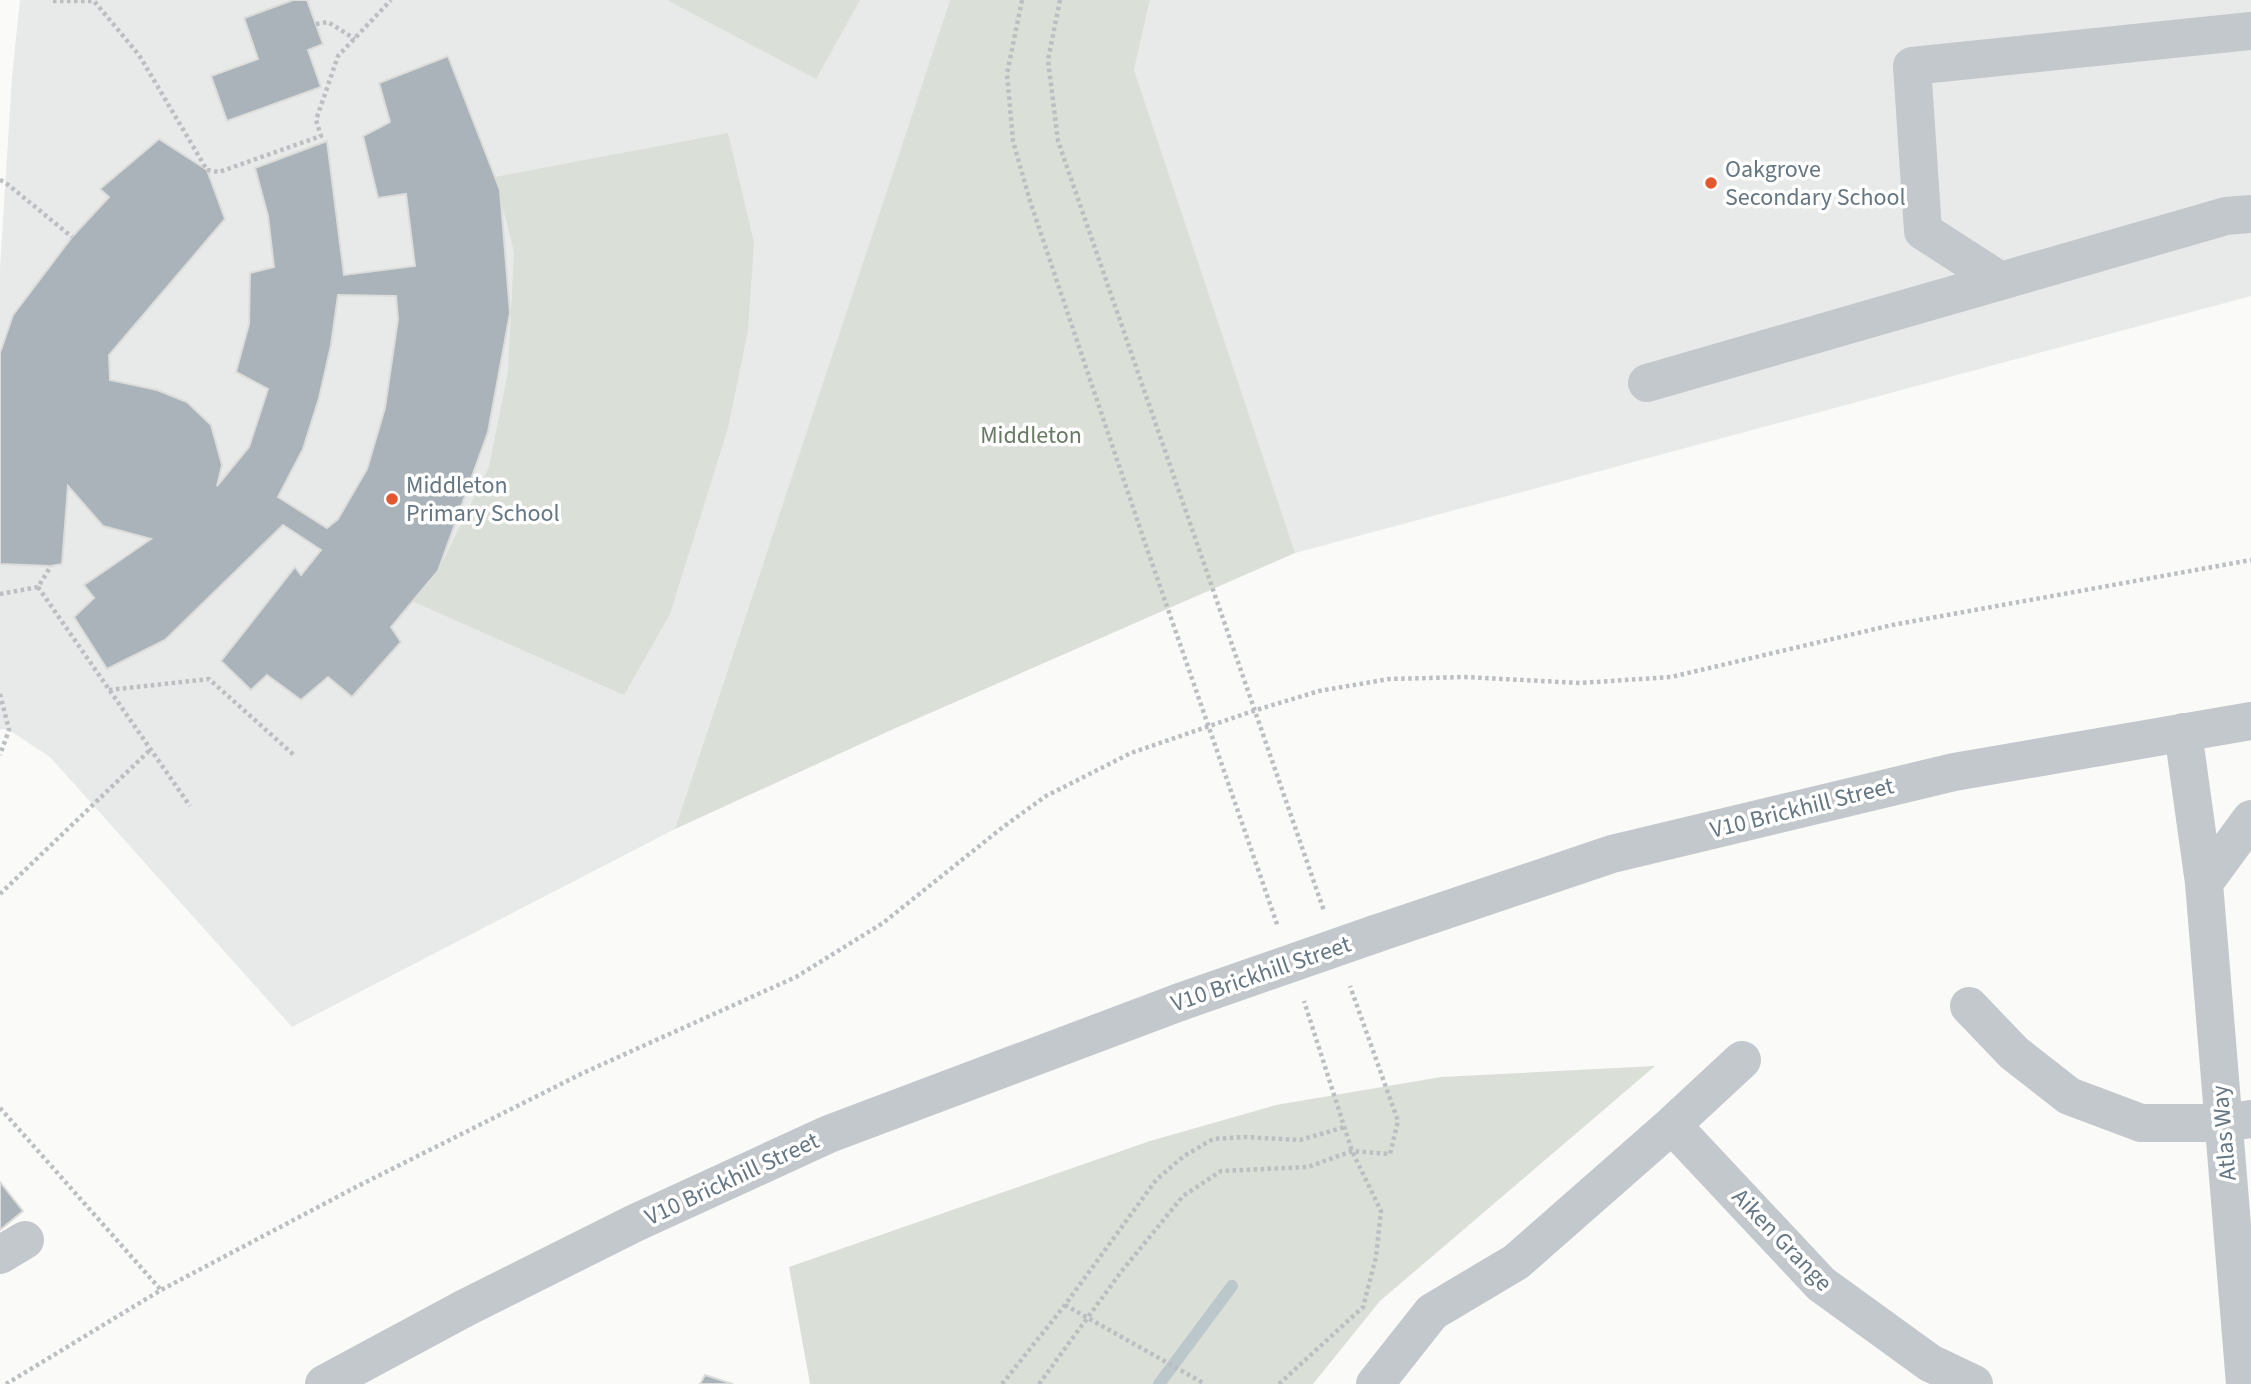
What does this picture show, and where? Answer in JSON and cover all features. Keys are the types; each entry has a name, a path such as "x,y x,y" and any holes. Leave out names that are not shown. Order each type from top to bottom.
{"street":[{"path":"1999,280 1923,231 1912,66 2251,31"},
{"path":"1647,383 2226,216 2251,214"},
{"name":"V10 Brickhill Street","path":"324,1384 465,1308 635,1223 829,1134 1180,1002 1375,934 1612,854 1954,772 2247,719"},
{"name":"Atlas Way","path":"2183,732 2237,1121 2245,1384"},
{"path":"2204,883 2251,819"},
{"path":"1969,1006 2014,1053 2069,1096 2141,1122 2237,1121"},
{"path":"1375,1384 1432,1312 1516,1262 1742,1060"},
{"name":"Aiken Grange","path":"1672,1125 1821,1284 1925,1374 1974,1384"}],"path":[{"path":"53,1 94,1 139,55 206,170 219,172 321,136 316,120 338,56 391,0"},
{"path":"1022,0 1007,74 1013,141 1030,201 1280,934"},
{"path":"1060,0 1048,60 1058,141 1326,916"},
{"path":"316,24 328,22 355,39"},
{"path":"0,180 72,237"},
{"path":"6,1384 162,1290 356,1187 583,1073 796,977 883,923 992,835 1046,796 1131,753 1319,691 1389,679 1465,677 1580,683 1671,677 1892,625 2251,560"},
{"path":"0,594 38,587 51,566"},
{"path":"38,587 190,806"},
{"path":"109,690 209,679 295,756"},
{"path":"0,694 9,730 0,755"},
{"path":"0,894 150,750"},
{"path":"1040,1384 1086,1318 1183,1196 1221,1171 1308,1167 1352,1151 1390,1154 1398,1121 1348,980"},
{"path":"1279,1384 1363,1307 1376,1257 1381,1211 1352,1151 1303,999"},
{"path":"0,1108 162,1290"},
{"path":"1002,1384 1065,1305 1156,1180 1184,1156 1213,1139 1245,1137 1300,1140 1345,1127"},
{"path":"1065,1305 1205,1384"}],"shaded area":[{"name":"Middleton Primary School","path":"20,0 950,0 675,829 292,1027 50,757 9,730 0,729 0,269 12,77"},
{"name":"Oakgrove Secondary School","path":"1150,0 2251,0 2251,296 1295,553 1134,70"}],"green space":[{"path":"667,0 860,0 816,79"},
{"name":"Middleton","path":"950,0 1150,0 1134,70 1295,553 889,731 675,829"},
{"path":"728,133 754,243 748,330 728,428 670,614 624,695 412,601 438,571 489,467 508,372 514,252 495,177"},
{"path":"1655,1066 1380,1301 1313,1384 810,1384 789,1267 1150,1141 1276,1105 1441,1077"}],"building":[{"path":"293,0 307,0 323,44 308,50 321,87 227,121 211,76 258,59 244,18"},
{"name":"Middleton Primary School","path":"448,56 500,190 510,313 488,432 438,571 391,627 401,642 352,697 328,677 301,700 267,675 251,690 221,661 295,567 301,575 321,550 283,525 165,640 107,669 74,617 94,598 84,585 151,539 103,526 68,486 62,564 0,564 0,353 13,315 72,237 109,197 100,189 159,139 207,170 225,219 109,355 110,380 157,390 187,402 211,425 222,465 217,486 249,447 268,389 236,372 249,324 250,273 274,267 268,216 255,168 327,141 344,275 415,266 406,194 378,198 363,136 390,122 379,83","holes":["338,295 396,296 398,319 385,408 367,469 338,519 327,528 278,497 303,449 319,398 331,345"]},
{"path":"0,1182 23,1211 0,1230"},
{"path":"705,1375 733,1384 700,1384"}],"waterway":[{"path":"1159,1384 1232,1286"}],"place":[{"name":"Oakgrove Secondary School","path":"1711,183"},
{"name":"Middleton Primary School","path":"392,499"}]}
